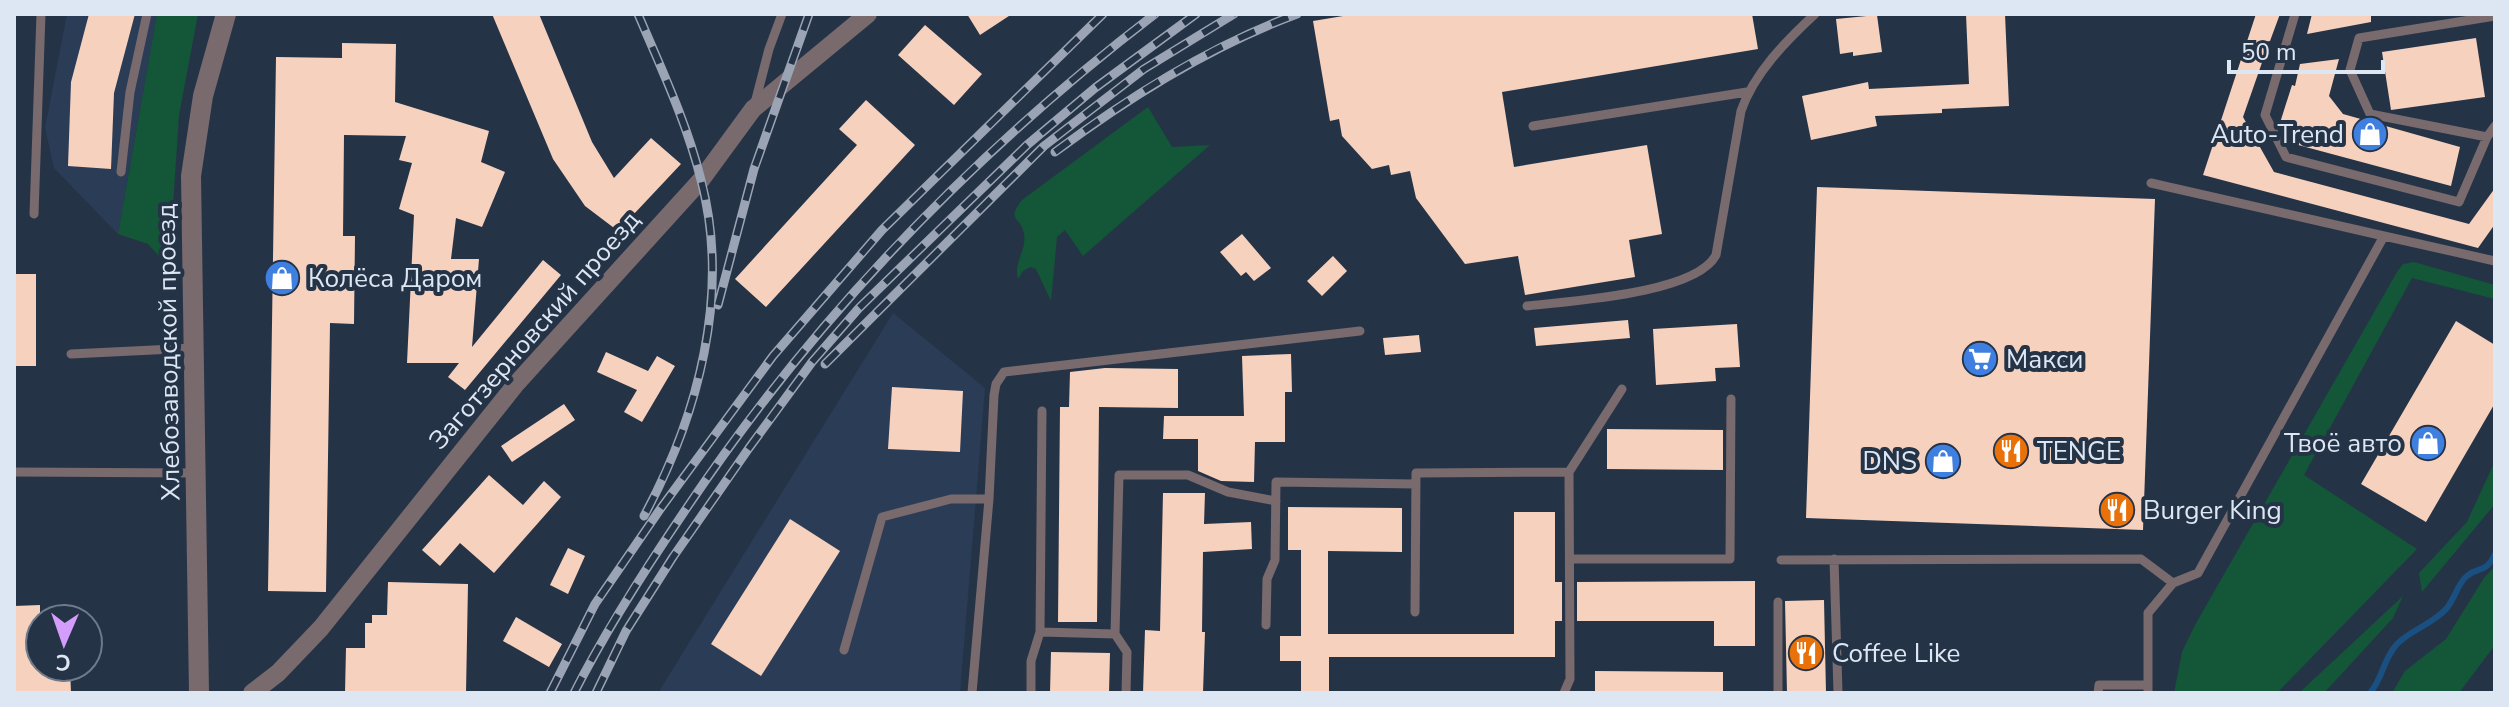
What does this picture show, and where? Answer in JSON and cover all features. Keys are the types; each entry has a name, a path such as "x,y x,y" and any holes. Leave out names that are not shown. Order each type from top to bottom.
{"street":[{"name":"Хлебозаводской проезд","path":"199,693 191,176 203,96 226,14"},
{"name":"Заготзерновский проезд","path":"252,693 278,673 321,628 516,384 701,180 753,109 868,14"}],"lane":[{"path":"34,214 41,14"},
{"path":"121,172 130,92 147,14"},
{"path":"753,109 782,14"},
{"path":"1527,306 1652,289 1706,269 1716,255 1747,92 1781,48 1815,14"},
{"path":"2295,14 2265,115 2286,157 2459,202 2487,137 2495,126"},
{"path":"2487,137 2370,114 2350,70 2359,38 2495,16"},
{"path":"1533,126 1747,92"},
{"path":"2151,183 2495,261"},
{"path":"2098,693 2099,685 2148,689 2148,613 2173,583 2198,573 2384,236"},
{"path":"972,693 989,499 994,395 996,384 1004,372 1360,331"},
{"path":"71,354 194,348"},
{"path":"1564,693 1570,679 1569,472 1622,389"},
{"path":"1570,559 1730,559 1731,399"},
{"path":"1031,693 1031,661 1040,632 1042,411"},
{"path":"14,472 195,473"},
{"path":"1415,612 1416,473 1569,472"},
{"path":"1126,693 1127,652 1115,634 1119,475 1188,475 1228,492 1276,501"},
{"path":"1266,625 1267,579 1275,560 1276,482 1416,484"},
{"path":"844,650 882,517 951,499 989,499"},
{"path":"1834,559 1838,693"},
{"path":"1781,560 2141,559 2173,583"},
{"path":"1778,602 1778,693"},
{"path":"1040,632 1115,634"}],"shaded area":[{"path":"67,14 157,14 118,234 54,168 45,128"},
{"path":"893,313 985,388 960,693 658,693"}],"green space":[{"path":"157,14 198,14 179,115 169,267 148,244 118,234"},
{"path":"1148,107 1172,147 1210,145 1083,256 1065,230 1057,237 1051,301 1036,269 1030,267 1018,279 1017,267 1024,240 1023,229 1015,216 1017,207 1022,200"},
{"path":"2414,262 2495,285 2495,299 2412,278 2304,475 2417,549 2277,693 2174,693 2182,652 2195,625 2397,272 2403,264"},
{"path":"2495,461 2495,504 2422,592 2419,573 2467,522"},
{"path":"2495,566 2495,645 2459,693 2392,693 2405,671 2446,639 2484,578"},
{"path":"2403,596 2393,618 2324,693 2299,693"}],"building":[{"path":"89,14 135,14 114,93 111,169 68,166 71,82"},
{"path":"492,14 539,14 592,142 614,178 651,138 681,164 618,231 585,206 553,159"},
{"path":"967,14 1012,14 980,35"},
{"path":"1355,14 1752,14 1758,49 1502,92 1514,167 1647,145 1662,234 1629,240 1635,277 1525,295 1518,256 1465,264 1416,198 1410,171 1391,175 1389,165 1372,169 1342,136 1339,119 1330,121 1313,21"},
{"path":"1966,14 2005,14 2009,106 1875,116 1877,126 1811,140 1802,96 1868,82 1869,89 1969,84"},
{"path":"2256,14 2280,14 2270,41 2263,42 2265,54 2243,117 2274,172 2469,224 2495,188 2495,224 2478,248 2203,175"},
{"path":"2312,14 2371,14 2371,22 2307,34"},
{"path":"1877,15 1882,52 1853,56 1853,52 1840,54 1836,19"},
{"path":"925,25 982,74 954,105 898,55"},
{"path":"2476,38 2485,97 2391,110 2382,52"},
{"path":"342,43 396,44 395,102 489,131 481,162 505,172 482,227 456,218 451,259 479,259 472,347 543,260 561,275 465,390 448,377 459,363 407,363 414,215 399,209 412,163 399,160 406,136 344,135 343,236 355,236 354,324 330,323 326,592 268,591 276,57 342,58"},
{"path":"2339,59 2329,96 2343,114 2460,147 2451,186 2287,142 2279,126 2300,64"},
{"path":"866,100 915,145 766,307 735,279 857,145 839,129"},
{"name":"Макси","path":"1817,187 2155,199 2143,530 1806,518"},
{"path":"1242,234 1271,268 1254,281 1246,272 1241,276 1220,252"},
{"path":"1333,256 1347,271 1322,296 1307,281"},
{"path":"14,274 36,274 36,366 14,366"},
{"path":"1628,320 1630,338 1536,346 1534,328"},
{"name":"Твоё авто","path":"2456,321 2495,345 2495,403 2426,522 2361,484"},
{"path":"1737,324 1740,367 1715,368 1716,381 1656,385 1653,329"},
{"path":"1419,335 1421,352 1385,355 1383,338"},
{"path":"606,352 648,371 657,356 675,366 642,422 624,412 637,390 597,372"},
{"path":"1291,354 1292,392 1285,392 1285,442 1255,442 1254,482 1221,481 1198,471 1198,439 1163,439 1164,416 1244,416 1242,356"},
{"path":"1105,368 1178,369 1178,408 1099,407 1097,622 1058,622 1060,407 1069,407 1070,372"},
{"path":"892,387 963,391 960,452 888,449"},
{"path":"564,404 575,420 512,462 501,446"},
{"path":"1607,429 1723,430 1723,470 1607,469"},
{"path":"489,475 523,505 544,481 561,497 494,573 460,543 440,566 422,550"},
{"path":"1163,493 1205,493 1204,524 1251,522 1252,549 1203,552 1203,693 1143,693 1145,630 1160,631"},
{"path":"1288,507 1402,508 1402,552 1328,551 1328,634 1514,634 1514,512 1555,512 1555,582 1562,582 1562,621 1555,621 1555,657 1329,657 1329,693 1301,693 1301,661 1280,661 1280,636 1301,636 1301,550 1288,550"},
{"path":"790,519 840,551 761,676 711,644"},
{"path":"568,548 585,556 568,594 550,585"},
{"path":"1755,581 1755,646 1714,646 1714,621 1577,621 1577,582"},
{"path":"388,582 468,584 466,693 345,693 346,648 365,648 365,623 372,623 372,615 387,615"},
{"path":"1824,600 1826,693 1787,693 1785,601"},
{"path":"14,606 24,606 24,683 71,683 71,693 14,693"},
{"path":"516,617 562,644 549,667 503,641"},
{"path":"1051,652 1110,653 1109,693 1050,693"},
{"path":"1595,671 1723,672 1723,693 1595,693"}],"waterway":[{"path":"2370,693 2397,644 2441,614 2464,579 2485,567 2495,554"}],"railway":[{"path":"638,14 673,96 695,159 709,223 712,267 710,310 694,396 663,478 644,516"},
{"path":"718,305 754,169 809,14"},
{"path":"550,693 595,604 773,356 882,230 1103,14"},
{"path":"574,693 626,601 684,512 786,373 841,307 959,183 1022,124 1155,14"},
{"path":"596,693 626,631 673,557 812,362 859,308 1027,145 1095,88 1196,14"},
{"path":"825,364 1044,146 1144,69 1234,14"},
{"path":"1055,152 1171,74 1233,41 1297,14"}],"place":[{"name":"Auto-Trend","path":"2370,134"},
{"name":"Колёса Даром","path":"282,278"},
{"name":"Макси","path":"1980,359"},
{"name":"Твоё авто","path":"2428,443"},
{"name":"TENGE","path":"2011,451"},
{"name":"DNS","path":"1943,461"},
{"name":"Burger King","path":"2117,510"},
{"name":"Coffee Like","path":"1806,653"}]}
